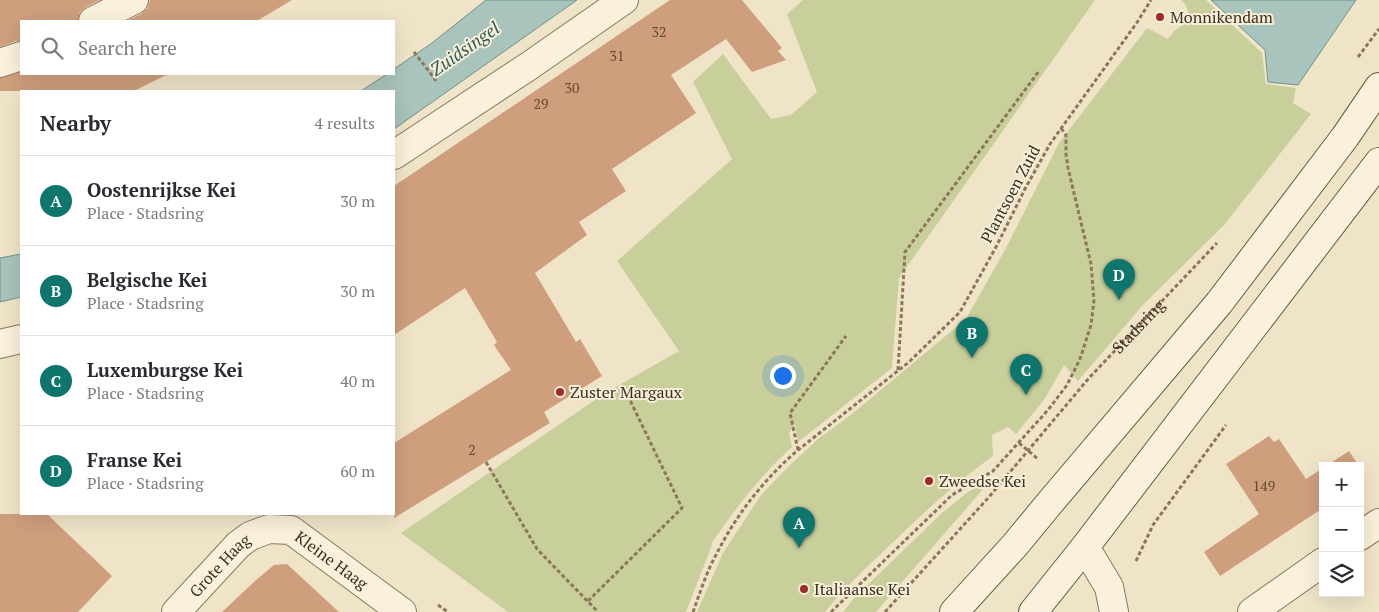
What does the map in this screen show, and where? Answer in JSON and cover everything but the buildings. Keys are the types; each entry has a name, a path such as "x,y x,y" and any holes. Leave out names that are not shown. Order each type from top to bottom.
{"main road":[{"path":"95,20 134,0"},
{"path":"395,154 530,66 622,1"},
{"path":"0,63 20,56"},
{"path":"954,612 1015,545 1219,303 1345,137 1379,87"},
{"path":"1034,612 1379,162"},
{"path":"0,344 20,340"},
{"name":"Grote Haag","path":"176,612 238,545 267,521"},
{"name":"Kleine Haag","path":"267,521 291,530 402,612"},
{"path":"1364,533 1379,523"},
{"path":"1085,547 1109,587 1114,612"},
{"path":"1252,612 1319,565"}],"path":[{"name":"Plantsoen Zuid","path":"693,612 715,556 752,497 783,463 898,371 960,312 1026,187 1061,128 1151,0"},
{"path":"1356,61 1379,29"},
{"path":"414,52 442,88"},
{"path":"898,371 905,252 1039,71"},
{"path":"831,612 952,495 993,471 1048,410 1067,385 1080,359 1091,324 1094,301 1091,264 1068,168 1066,135 1061,128"},
{"name":"Stadsring","path":"884,612 989,497 1089,378 1220,240"},
{"path":"798,450 790,413 846,336"},
{"path":"588,601 682,508 628,396"},
{"path":"1134,565 1153,525 1229,422"},
{"path":"1019,443 1038,459"},
{"path":"486,462 537,549 598,612"}],"green space":[{"path":"803,0 1095,0 899,278 892,368 798,442 795,424 789,433 792,447 749,493 711,544 686,612 508,612 401,533 605,393 679,351 617,261 732,159 693,82 723,54 771,119 791,115 817,92 787,14"},
{"path":"1181,0 1206,0 1262,53 1266,84 1296,88 1293,103 1311,114 1225,224 1142,306 1078,381 1064,365 1044,400 1016,434 1008,427 992,435 993,456 925,512 854,579 825,612 697,612 723,553 761,495 818,439 852,414 966,319 1006,248 1059,143 1147,28 1168,39 1175,30 1185,24 1188,11"},
{"path":"992,479 876,612 843,612 856,596 943,512 968,492"}],"water":[{"name":"Zuidsingel","path":"486,0 577,0 395,128 395,90 363,90 385,75 395,75 395,68 432,43"},
{"path":"1211,0 1356,0 1298,85 1268,82 1265,50"},
{"path":"20,254 20,297 0,302 0,258"}],"place":[{"name":"Monnikendam","path":"1160,17"},
{"name":"Franse Kei","path":"1119,300"},
{"name":"Belgische Kei","path":"972,358"},
{"name":"Zuster Margaux","path":"560,392"},
{"name":"Luxemburgse Kei","path":"1026,395"},
{"name":"Zweedse Kei","path":"929,481"},
{"name":"Oostenrijkse Kei","path":"799,548"},
{"name":"Italiaanse Kei","path":"804,589"}]}
